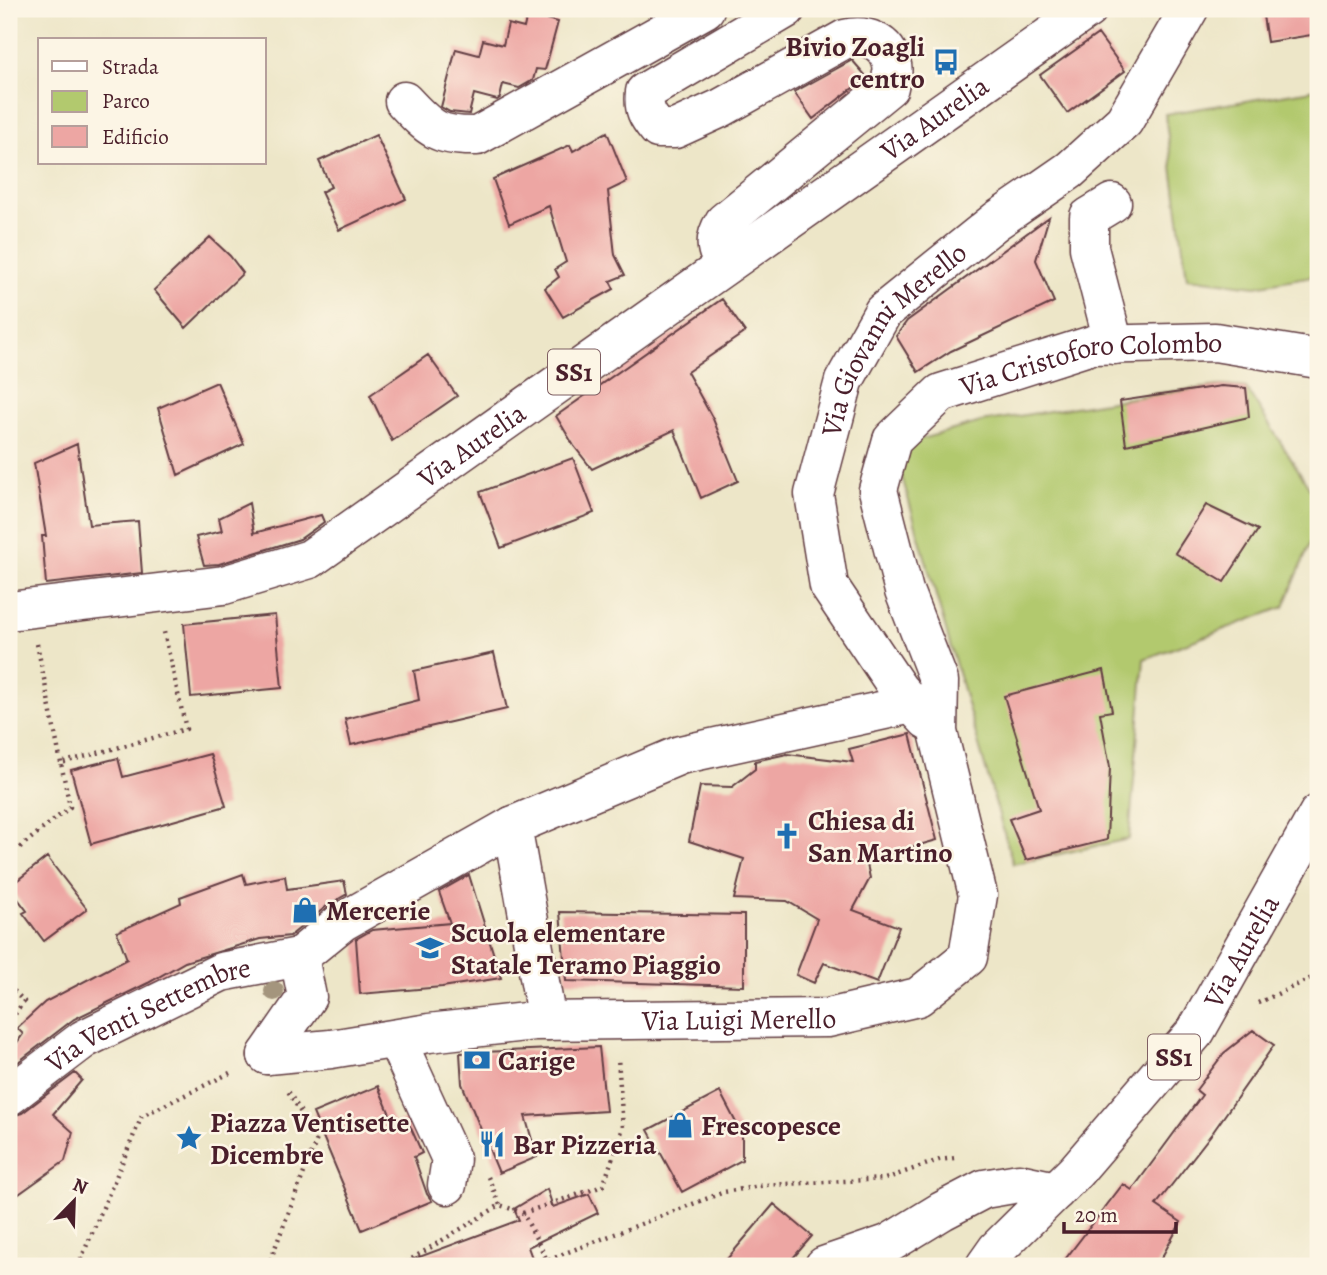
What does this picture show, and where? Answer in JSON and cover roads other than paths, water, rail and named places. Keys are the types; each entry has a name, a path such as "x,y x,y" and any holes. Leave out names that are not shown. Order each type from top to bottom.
{"street":[{"path":"404,101 428,126 452,137 477,136 705,9"},
{"path":"725,265 716,252 716,235 724,222 889,87 893,66 887,52 876,40 859,35 845,39 721,108 675,129 658,129 647,116 645,92 786,9"},
{"name":"Via Aurelia","path":"19,610 224,585 310,559 1088,9"},
{"name":"Via Giovanni Merello","path":"938,732 899,690 829,586 814,494 844,381 883,312 996,221 1070,170 1124,121 1189,9"},
{"path":"1112,203 1090,217 1089,248 1114,345"},
{"name":"Via Cristoforo Colombo","path":"938,732 939,681 904,591 878,490 892,440 941,393 1092,345 1214,342 1316,358"},
{"path":"299,957 342,922 512,826 680,755 912,704"},
{"name":"Via Luigi Merello","path":"299,957 307,997 267,1055 547,1021 828,1018 918,997 968,957 978,895 938,732"},
{"name":"Via Aurelia","path":"985,1266 997,1249 1076,1171 1196,1031 1318,814"},
{"path":"512,826 547,1021"},
{"name":"Via Venti Settembre","path":"9,1096 84,1039 221,972 299,957"},
{"path":"396,1039 451,1159 447,1185"},
{"path":"824,1266 888,1244 942,1210 984,1189 1019,1183 1056,1191"}],"place":[{"name":"Bivio Zoagli centro","path":"946,62"},
{"name":"Chiesa di San Martino","path":"787,836"},
{"name":"Mercerie","path":"305,910"},
{"name":"Scuola elementare Statale Teramo Piaggio","path":"430,948"},
{"name":"Carige","path":"477,1060"},
{"name":"Frescopesce","path":"680,1125"},
{"name":"Piazza Ventisette Dicembre","path":"189,1138"},
{"name":"Bar Pizzeria","path":"492,1144"}]}
